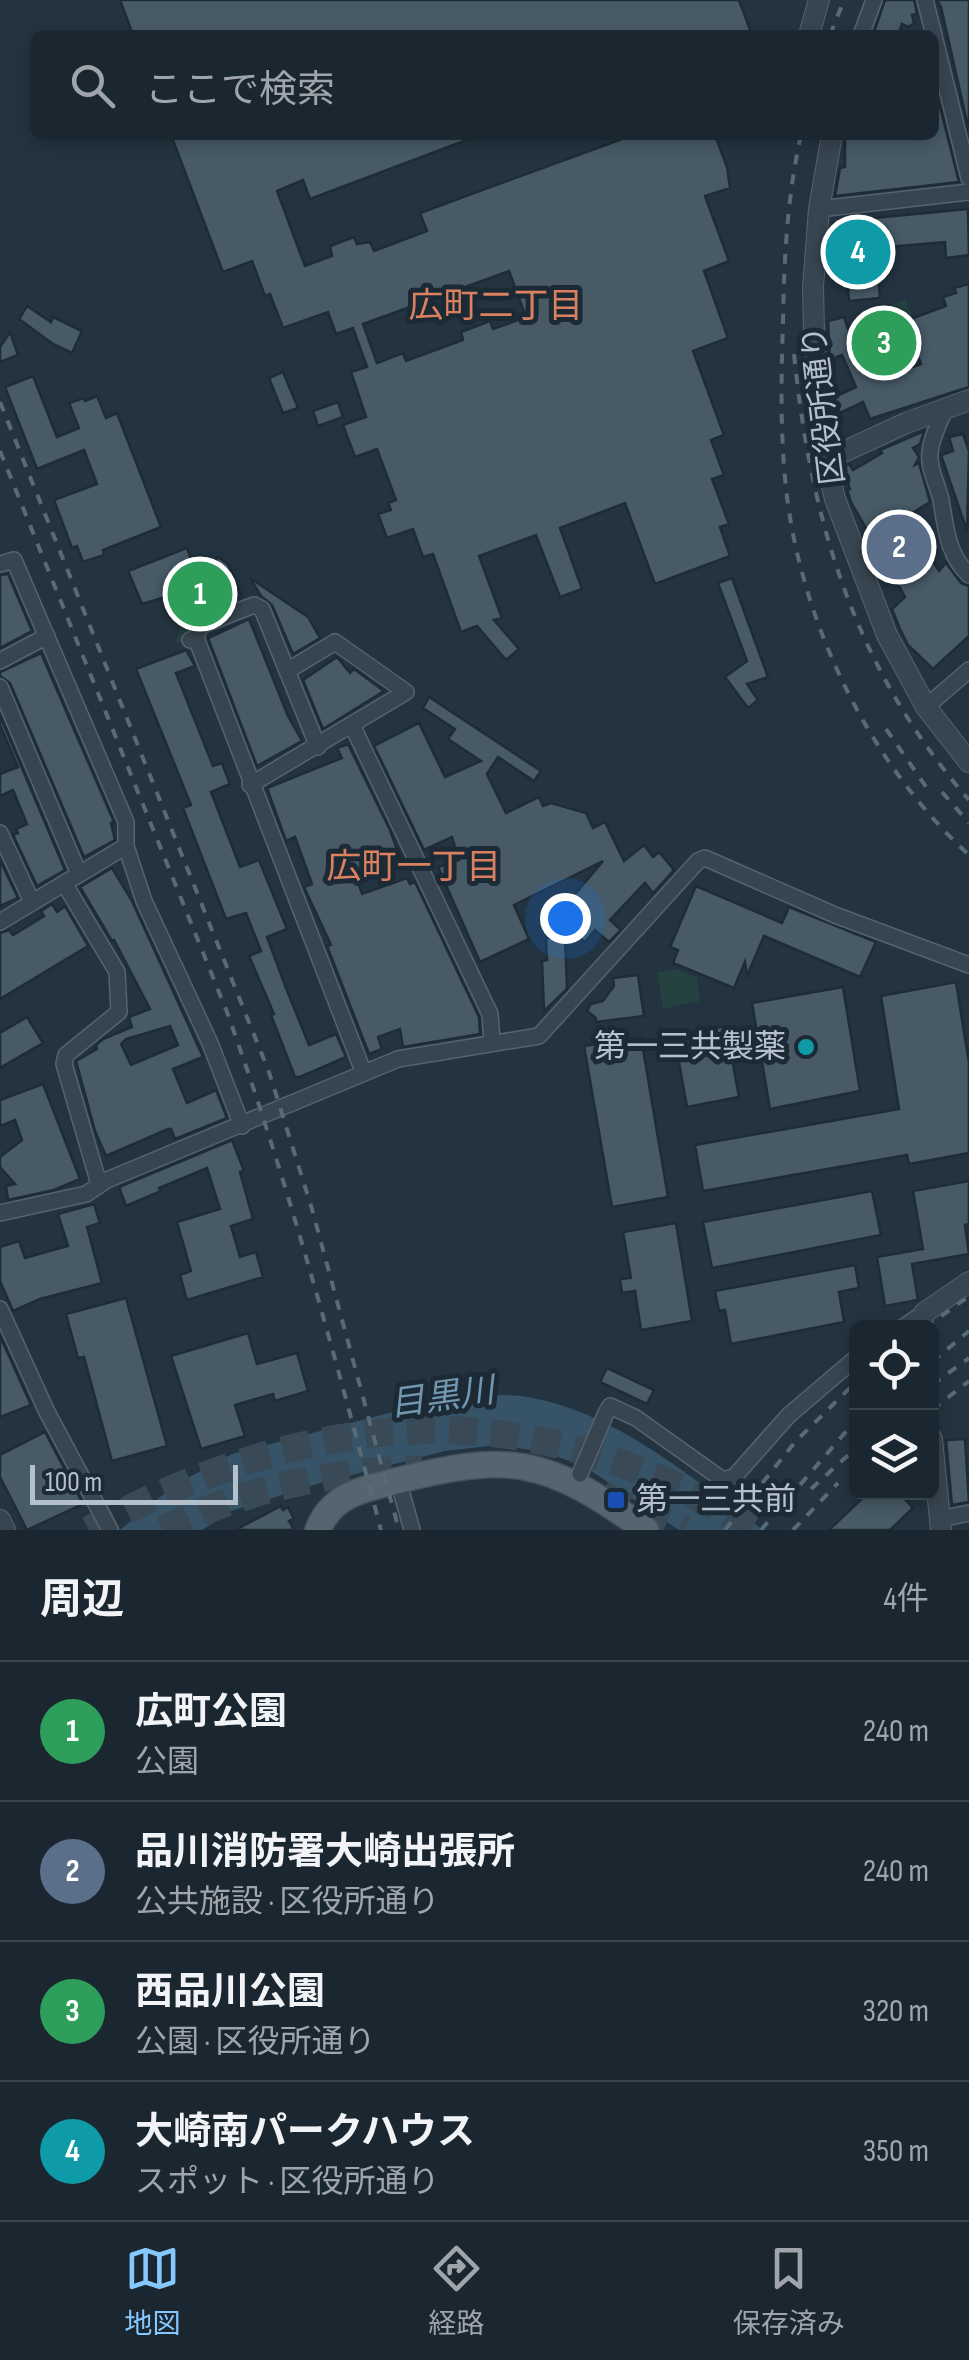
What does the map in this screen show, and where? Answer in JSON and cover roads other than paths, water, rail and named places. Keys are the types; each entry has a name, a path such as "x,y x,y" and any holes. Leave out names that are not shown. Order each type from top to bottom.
{"main road":[{"path":"318,1530 329,1510 351,1494 446,1468 494,1463 578,1479 646,1530"},
{"path":"334,1530 348,1512 402,1494 472,1478 512,1479 569,1497 620,1530"}],"street":[{"path":"812,30 819,0"},
{"path":"864,30 874,0"},
{"path":"925,0 932,30"},
{"path":"939,56 969,178"},
{"name":"区役所通り","path":"831,140 819,209 813,286 826,460 835,499 887,635 926,707 969,762"},
{"path":"819,209 969,192"},
{"path":"826,460 969,400"},
{"path":"946,407 930,449 930,462 941,499 943,528 955,557 969,575"},
{"path":"0,564 14,560 126,822 126,846 144,901 203,1027 242,1126"},
{"path":"318,747 262,610 254,605 200,626 193,639 363,1071"},
{"path":"0,662 46,636"},
{"path":"250,784 406,692 335,642 287,671"},
{"path":"926,707 969,670"},
{"path":"0,688 80,874"},
{"path":"352,725 490,1014 492,1042"},
{"path":"0,833 32,902"},
{"path":"0,922 126,846"},
{"path":"0,1213 86,1194 99,1184 398,1059 492,1042 524,1041 547,1030 663,898 705,858 835,915 969,966"},
{"path":"64,883 117,972 118,1012 66,1054 64,1064 99,1184"},
{"path":"922,1320 969,1282"},
{"path":"0,1310 110,1530"},
{"path":"578,1479 610,1406 636,1418 723,1480 734,1477 790,1415 849,1364"},
{"path":"402,1494 412,1530"},
{"path":"938,1500 941,1525 969,1514"},
{"path":"0,1520 5,1530"}],"water":[{"path":"521,1396 588,1415 649,1448 763,1530 679,1530 584,1466 544,1452 498,1445 445,1451 317,1484 231,1511 202,1530 120,1530 175,1485 232,1454 439,1400"}],"tunnel":[{"path":"89,1530 173,1489 256,1458 339,1438 422,1430 505,1435 588,1452 671,1484 754,1530"},
{"path":"163,1530 224,1503 288,1485 354,1474 422,1470"},
{"path":"602,1496 685,1530"}],"railway":[{"path":"832,30 844,0"},
{"path":"800,140 787,229 782,366 785,475 796,547 826,645 873,737 902,780 969,855"},
{"path":"794,354 812,477 845,591 896,699 929,750 969,800"},
{"path":"0,402 269,1072 312,1209 399,1530"},
{"path":"0,451 227,1012 290,1205 381,1530"},
{"path":"886,729 929,791"},
{"path":"942,792 969,823"},
{"path":"936,1320 969,1296"},
{"path":"939,1356 969,1331"},
{"path":"939,1380 969,1358"},
{"path":"939,1405 969,1381"},
{"path":"725,1530 795,1442 849,1389"},
{"path":"761,1530 849,1428"},
{"path":"811,1489 849,1454"},
{"path":"793,1530 838,1483"}],"place":[{"name":"大崎南パークハウス","path":"858,252"},
{"name":"西品川公園","path":"884,343"},
{"name":"品川消防署大崎出張所","path":"899,547"},
{"name":"広町公園","path":"200,594"},
{"name":"第一三共製薬","path":"806,1047"},
{"name":"第一三共前","path":"616,1500"}],"district":[{"name":"広町二丁目","path":"496,306"},
{"name":"広町一丁目","path":"414,867"}],"water label":[{"name":"目黒川","path":"442,1398"}]}
